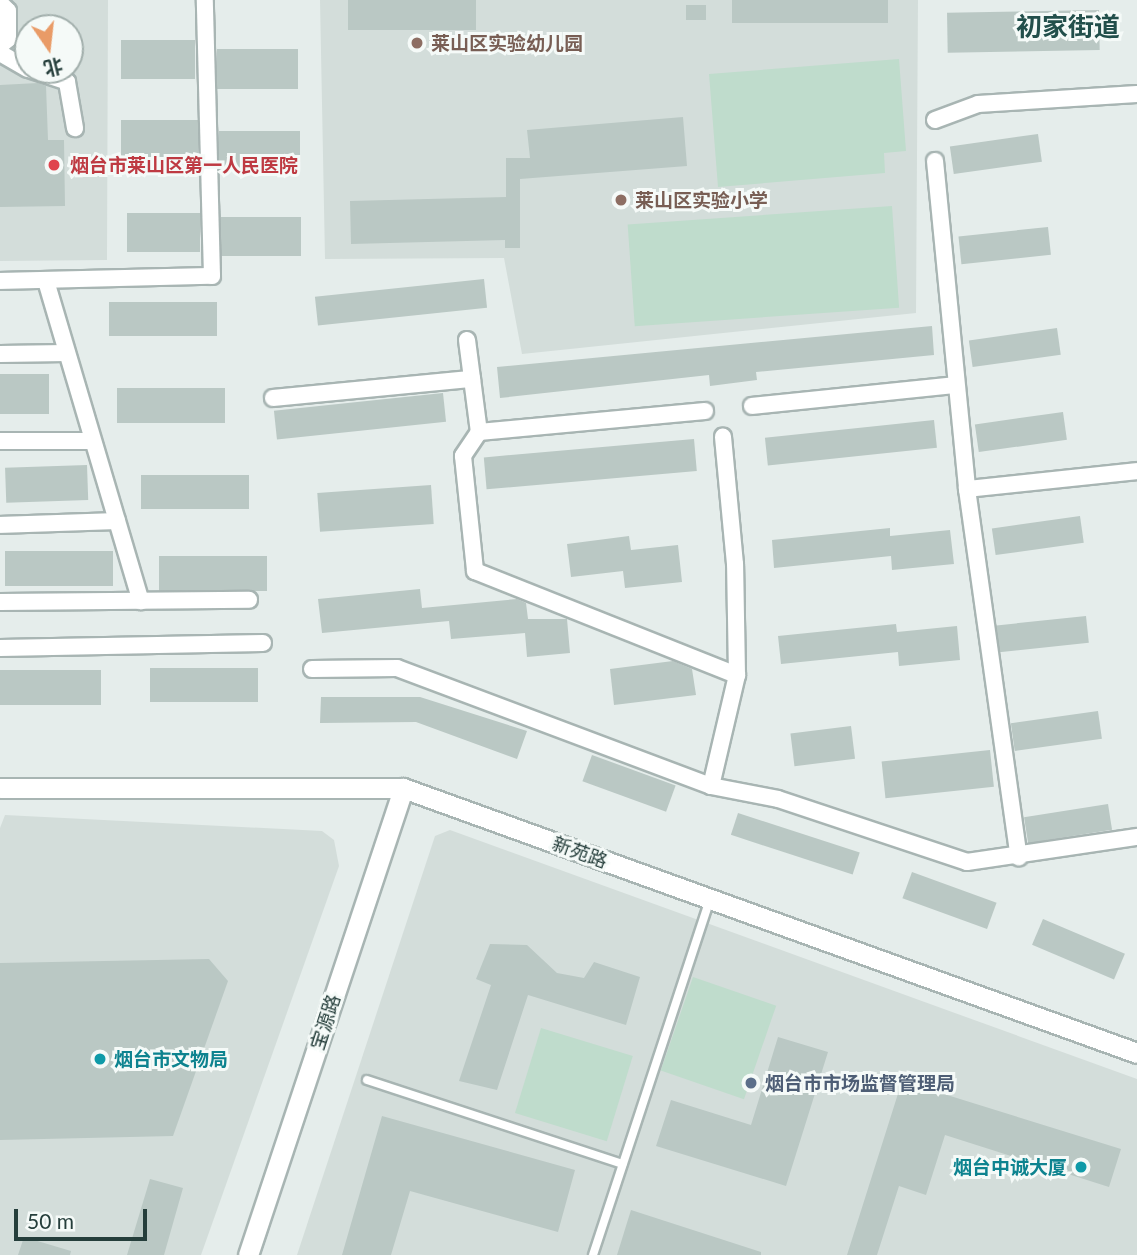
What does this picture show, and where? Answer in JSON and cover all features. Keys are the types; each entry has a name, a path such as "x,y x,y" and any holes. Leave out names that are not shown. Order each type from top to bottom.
{"street":[{"path":"0,281 212,276 205,0"},
{"path":"0,3 8,11 8,39 0,46"},
{"path":"67,84 75,128"},
{"path":"935,120 978,104 1137,93"},
{"path":"935,161 967,489 1019,857"},
{"path":"46,281 141,601"},
{"path":"467,340 479,432 463,456 475,571 737,675"},
{"path":"0,354 66,353"},
{"path":"273,398 472,379"},
{"path":"752,406 956,385"},
{"path":"479,432 705,411"},
{"path":"710,786 737,675 735,564 723,437"},
{"path":"0,441 92,441"},
{"path":"967,489 1137,471"},
{"path":"0,525 117,522"},
{"path":"0,602 249,600"},
{"path":"0,648 263,643"},
{"path":"312,669 397,668 710,786 779,799 967,862 1019,857 1137,837"},
{"name":"新苑路","path":"0,788 403,788 1137,1053"},
{"name":"宝源路","path":"248,1255 403,788"}],"lane":[{"path":"593,1255 710,899"},
{"path":"367,1080 623,1164"}],"shaded area":[{"name":"烟台市莱山区第一人民医院","path":"0,0 108,0 107,260 0,261"},
{"name":"莱山区实验小学","path":"320,0 918,0 916,313 522,354 504,258 325,259"},
{"path":"5,815 322,831 334,840 339,866 201,1255 0,1255 0,828"},
{"path":"450,830 1137,1079 1137,1255 297,1255 435,836"}],"green space":[{"path":"899,59 906,151 884,153 885,173 718,187 709,74"},
{"path":"892,206 899,308 635,326 628,224"},
{"path":"693,977 776,1006 744,1099 661,1071"},
{"path":"541,1028 633,1056 607,1141 515,1113"}],"building":[{"path":"348,0 476,0 476,30 348,30"},
{"path":"732,0 888,0 888,23 732,23"},
{"path":"686,5 706,5 706,20 686,20"},
{"path":"1099,10 1100,50 948,53 947,13"},
{"path":"121,40 195,40 195,79 121,79"},
{"path":"217,49 298,49 298,89 217,89"},
{"path":"0,85 46,86 48,140 64,140 65,206 0,207"},
{"path":"683,117 687,166 520,179 520,248 505,248 505,240 351,244 350,201 506,197 506,158 530,158 527,130"},
{"path":"121,120 198,120 198,159 121,159"},
{"path":"219,131 300,131 300,170 219,170"},
{"path":"1038,134 1042,162 954,174 950,146"},
{"path":"127,213 200,213 200,252 127,252"},
{"path":"221,217 301,217 301,256 221,256"},
{"path":"1048,227 1051,255 961,264 958,236"},
{"path":"484,279 487,308 318,326 315,297"},
{"path":"109,302 217,302 217,336 109,336"},
{"path":"932,326 934,355 756,372 757,380 710,386 709,375 500,398 497,367"},
{"path":"1057,328 1061,355 973,367 969,340"},
{"path":"0,374 49,374 49,414 0,414"},
{"path":"117,388 225,388 225,423 117,423"},
{"path":"443,393 446,422 277,440 274,411"},
{"path":"1063,412 1067,440 979,452 975,424"},
{"path":"934,420 937,448 768,466 765,438"},
{"path":"694,439 697,471 487,489 484,457"},
{"path":"87,465 88,500 6,503 5,468"},
{"path":"141,475 249,475 249,509 141,509"},
{"path":"431,485 434,524 320,532 317,493"},
{"path":"1080,516 1084,543 996,555 992,528"},
{"path":"890,528 890,536 950,530 954,564 892,570 891,556 774,568 772,540"},
{"path":"629,536 631,550 678,545 682,582 625,588 623,571 571,577 567,544"},
{"path":"5,551 113,551 113,586 5,586"},
{"path":"159,556 267,556 267,591 159,591"},
{"path":"420,589 422,608 517,599 526,603 528,619 567,619 570,653 527,657 525,633 451,639 449,621 322,633 318,599"},
{"path":"1086,616 1089,643 999,652 996,625"},
{"path":"896,624 897,632 957,626 960,660 899,666 898,652 781,664 778,636"},
{"path":"673,661 692,669 696,695 614,705 610,669"},
{"path":"150,668 258,668 258,702 150,702"},
{"path":"0,670 101,670 101,705 0,705"},
{"path":"321,697 420,697 527,731 517,759 416,722 320,723"},
{"path":"1098,711 1102,739 1015,751 1011,723"},
{"path":"851,726 855,759 794,766 790,733"},
{"path":"990,750 994,787 885,798 882,761"},
{"path":"592,755 676,785 666,812 582,781"},
{"path":"1108,804 1112,830 1028,843 1024,817"},
{"path":"738,813 860,853 853,874 731,835"},
{"path":"912,872 997,903 987,929 902,898"},
{"path":"1043,919 1125,954 1114,980 1032,945"},
{"path":"490,944 527,945 557,973 584,978 594,962 640,977 626,1025 528,995 497,1090 459,1081 491,985 476,979"},
{"name":"烟台市文物局","path":"209,959 228,981 173,1136 0,1140 0,963"},
{"path":"778,1037 828,1052 786,1186 656,1146 671,1100 751,1125"},
{"name":"烟台中诚大厦","path":"902,1081 1121,1149 1109,1187 945,1135 926,1195 899,1186 877,1255 847,1255"},
{"path":"382,1116 575,1170 558,1232 410,1191 391,1255 342,1255"},
{"path":"150,1179 183,1188 164,1255 127,1255"},
{"path":"631,1210 761,1252 761,1255 617,1255"},
{"path":"24,1237 71,1251 70,1255 18,1255"}],"place":[{"name":"莱山区实验幼儿园","path":"417,43"},
{"name":"烟台市莱山区第一人民医院","path":"54,165"},
{"name":"莱山区实验小学","path":"621,200"},
{"name":"烟台市文物局","path":"100,1059"},
{"name":"烟台市市场监督管理局","path":"751,1083"},
{"name":"烟台中诚大厦","path":"1081,1167"}],"district":[{"name":"初家街道","path":"1068,27"}]}
